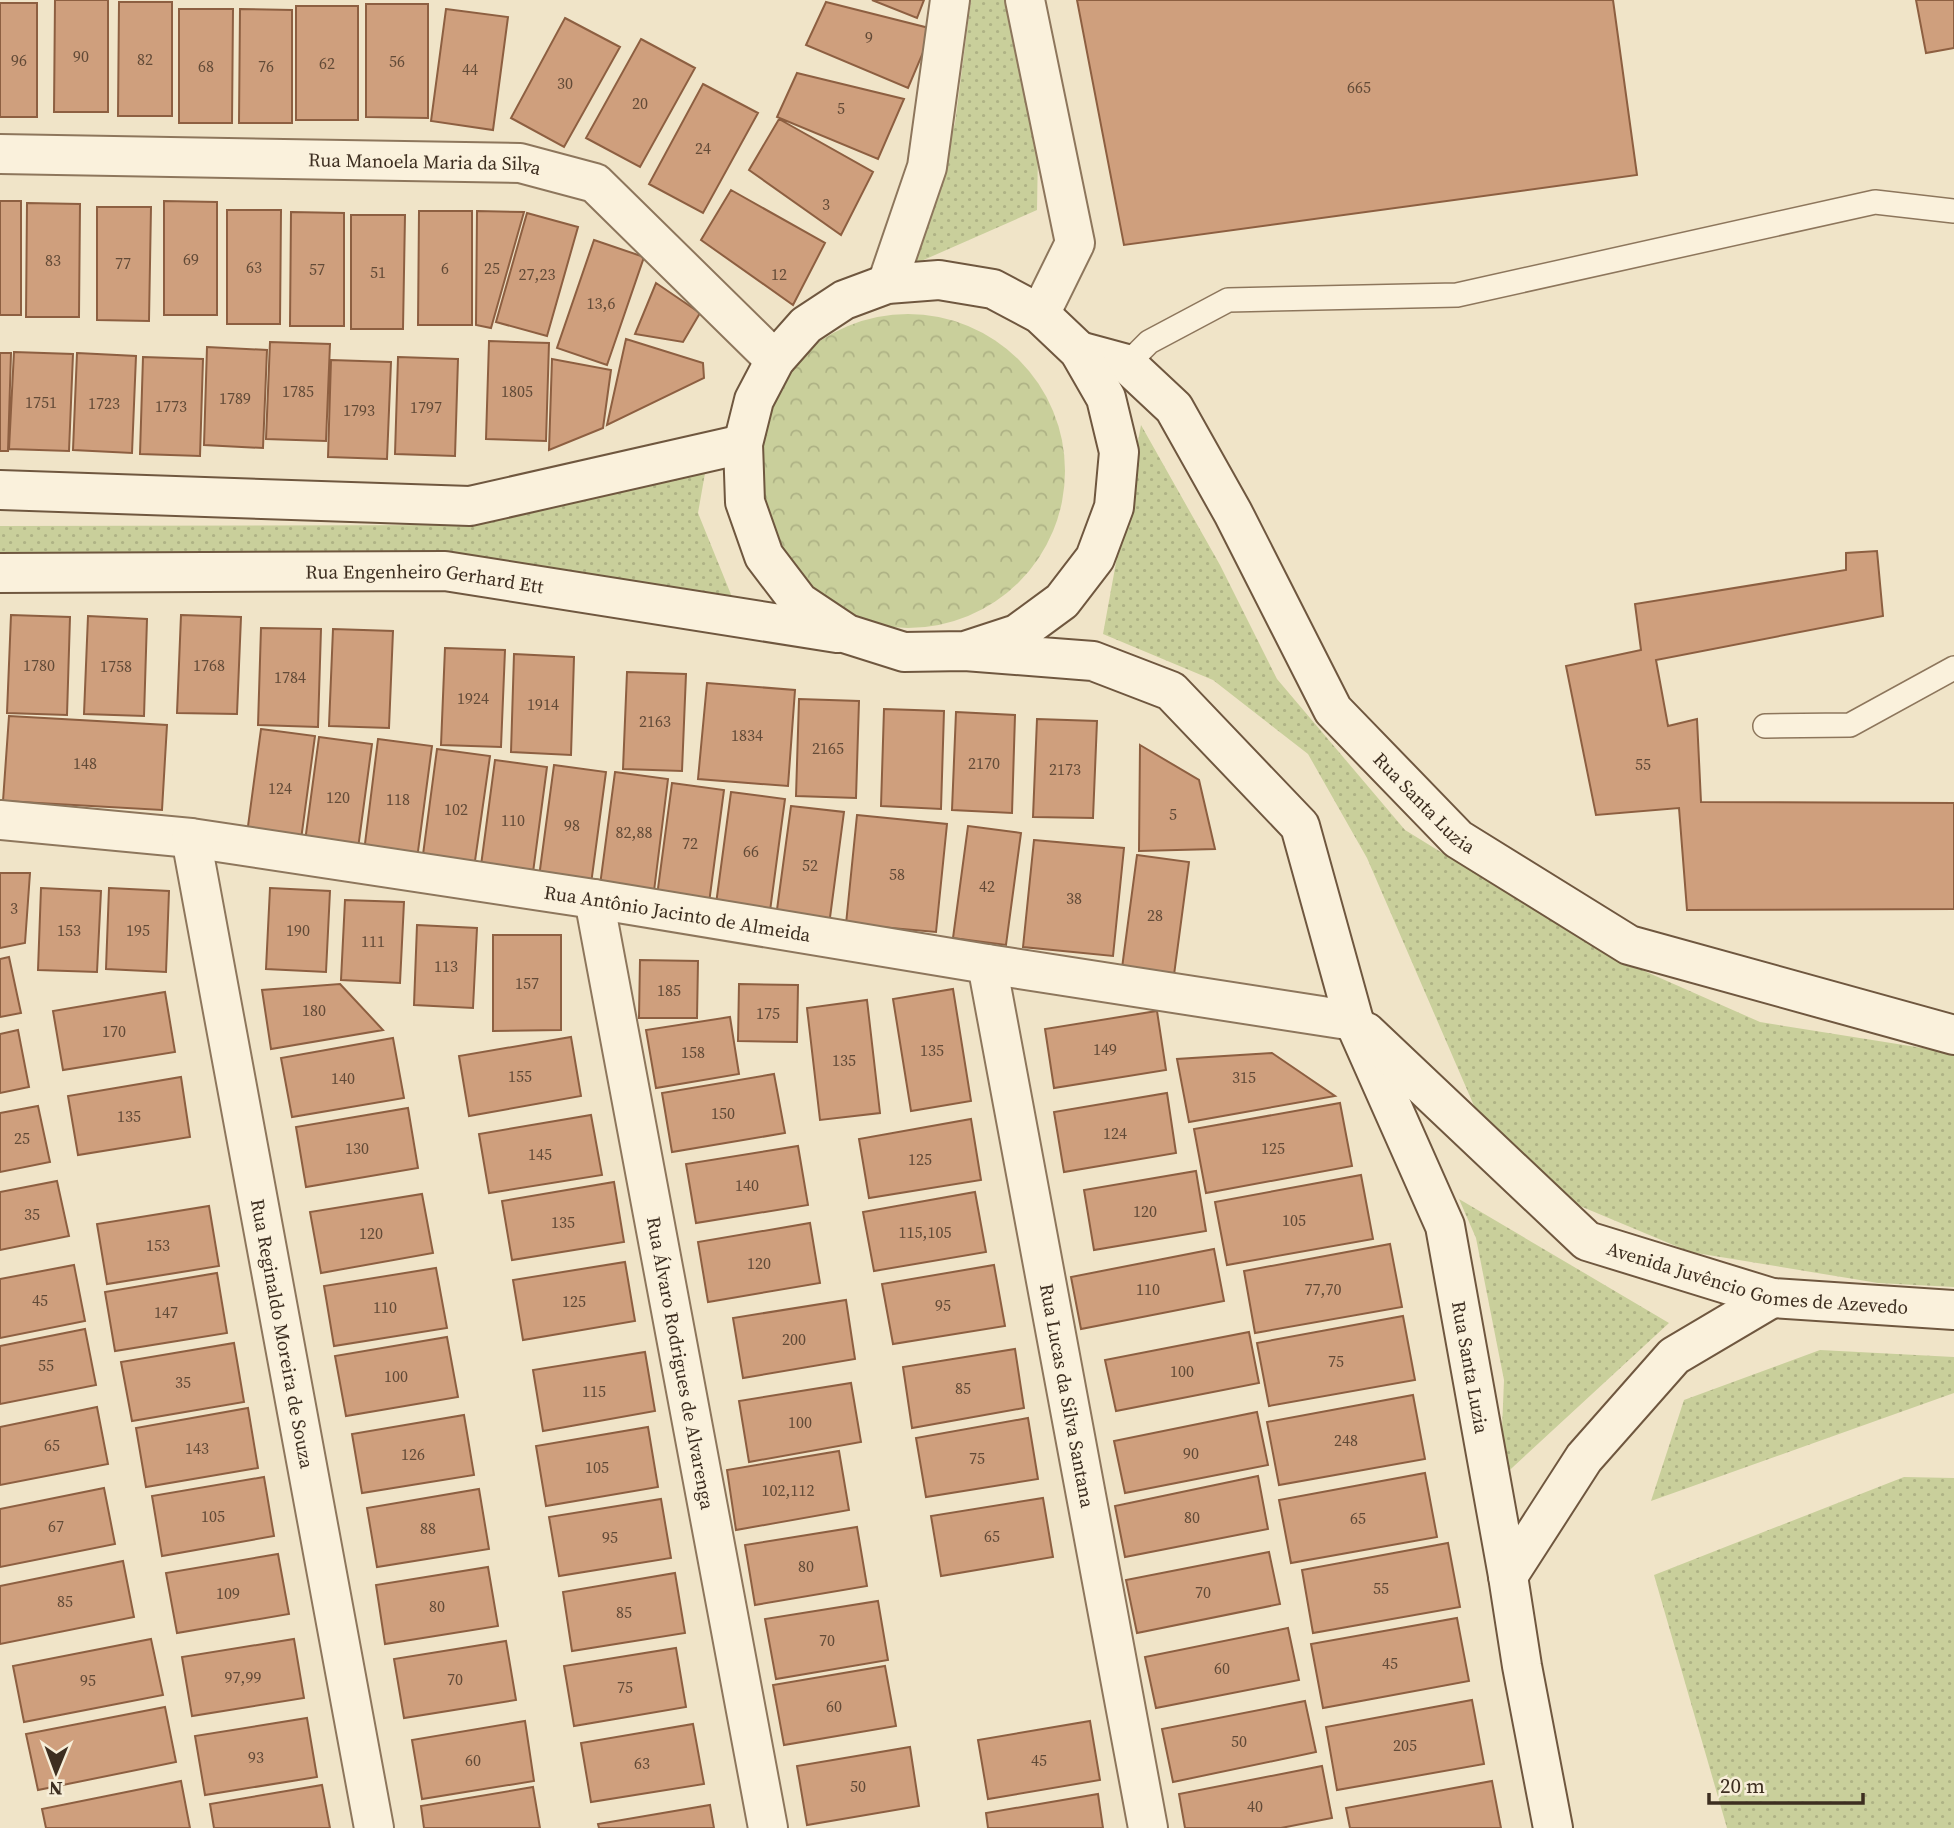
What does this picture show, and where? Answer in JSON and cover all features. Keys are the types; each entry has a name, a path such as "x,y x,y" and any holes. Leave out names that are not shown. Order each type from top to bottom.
{"main road":[{"path":"887,284 927,166 950,0"},
{"path":"1025,0 1074,243 1040,314"},
{"name":"Rua Manoela Maria da Silva","path":"0,154 520,163 595,183 775,360"},
{"path":"939,280 993,289 1040,314 1079,351 1106,398 1119,452 1114,507 1105,533 1095,558 1062,601 1017,634 965,651 904,652 847,634 799,602 764,556 744,502 743,444 754,400 775,360 806,325 844,300 887,284 939,280"},
{"name":"Rua Santa Luzia","path":"1079,351 1127,363 1174,408 1233,513 1333,710 1458,839 1629,945 1954,1035"},
{"path":"0,490 470,506 743,444"},
{"name":"Rua Engenheiro Gerhard Ett","path":"0,573 445,571 847,634"},
{"name":"Rua Santa Luzia","path":"965,651 1093,661 1171,691 1300,826 1354,1021 1445,1226 1553,1828"},
{"name":"Rua Antônio Jacinto de Almeida","path":"0,820 191,838 594,899 1354,1021"},
{"name":"Rua Reginaldo Moreira de Souza","path":"191,838 374,1828"},
{"name":"Rua Álvaro Rodrigues de Alvarenga","path":"594,899 768,1828"},
{"name":"Rua Lucas da Silva Santana","path":"987,964 1148,1828"},
{"name":"Avenida Juvêncio Gomes de Azevedo","path":"1354,1021 1587,1241 1772,1298 1954,1310"},
{"path":"1508,1576 1584,1458 1674,1356 1772,1298"}],"lane":[{"path":"1127,363 1149,342 1228,300 1457,295 1875,202 1954,211"},
{"path":"1765,726 1850,725 1954,668"}],"green space":[{"path":"971,0 1023,0 1038,150 1037,210 910,266 955,123"},
{"path":"908,314 939,317 968,326 995,341 1019,360 1038,384 1053,411 1062,440 1065,471 1062,502 1053,531 1038,558 1019,582 995,601 968,616 939,625 908,628 877,625 848,616 821,601 797,582 778,558 763,531 754,502 751,471 754,440 763,411 778,384 797,360 821,341 848,326 877,317"},
{"path":"1141,425 1220,565 1277,679 1405,830 1608,955 1760,1022 1954,1053 1954,1287 1878,1283 1690,1252 1568,1201 1478,1115 1367,858 1308,754 1213,680 1103,634"},
{"path":"707,462 698,513 732,597 457,558 0,553 0,526 477,525"},
{"path":"1459,1199 1669,1323 1500,1479 1504,1380 1476,1238"},
{"path":"1820,1350 1954,1357 1954,1393 1651,1501 1684,1400"},
{"path":"1904,1477 1954,1478 1954,1828 1727,1828 1654,1575"}],"building":[{"path":"55,0 108,0 108,112 54,112"},
{"path":"872,0 924,0 917,18"},
{"path":"1077,0 1613,0 1637,175 1124,245"},
{"path":"1916,0 1954,0 1954,48 1926,53"},
{"path":"119,2 172,2 172,116 118,116"},
{"path":"826,2 933,29 908,88 806,45"},
{"path":"0,3 37,3 37,117 0,117"},
{"path":"366,4 428,4 428,118 366,117"},
{"path":"296,6 358,6 358,120 296,120"},
{"path":"179,9 233,9 232,123 179,123"},
{"path":"240,9 292,10 292,123 239,123"},
{"path":"446,9 508,17 493,130 431,121"},
{"path":"565,18 620,47 564,147 511,118"},
{"path":"641,39 695,68 640,167 586,138"},
{"path":"797,73 904,99 878,159 777,117"},
{"path":"703,84 758,113 703,213 649,184"},
{"path":"779,119 873,172 841,235 749,170"},
{"path":"731,190 825,243 793,305 701,240"},
{"path":"0,201 21,201 21,315 0,315"},
{"path":"164,201 217,202 217,315 164,315"},
{"path":"27,203 80,204 79,317 26,317"},
{"path":"97,207 151,207 149,321 97,320"},
{"path":"227,210 281,210 280,324 227,324"},
{"path":"419,211 472,211 472,325 418,325"},
{"path":"477,211 524,212 491,328 476,325"},
{"path":"291,212 344,213 344,326 290,326"},
{"path":"527,213 578,227 547,336 496,322"},
{"path":"351,215 405,215 403,329 351,329"},
{"path":"594,240 644,257 607,365 557,348"},
{"path":"656,283 700,313 683,342 635,334"},
{"path":"626,339 703,363 704,378 607,425"},
{"path":"489,341 549,343 546,441 486,439"},
{"path":"270,342 330,344 326,441 266,439"},
{"path":"207,347 267,350 263,448 204,445"},
{"path":"14,352 73,354 69,451 9,449"},
{"path":"0,353 11,353 8,451 0,451"},
{"path":"77,353 136,356 132,453 73,450"},
{"path":"143,357 203,359 200,456 140,454"},
{"path":"398,357 458,359 455,456 395,454"},
{"path":"552,359 611,370 603,428 549,450"},
{"path":"331,360 391,362 387,459 328,457"},
{"path":"1877,551 1883,616 1656,660 1668,726 1697,719 1701,802 1954,803 1954,909 1687,910 1679,808 1596,815 1566,666 1641,650 1635,604 1846,570 1846,553"},
{"path":"11,615 70,617 67,715 7,713"},
{"path":"181,615 241,617 237,714 177,713"},
{"path":"88,616 147,619 144,716 84,714"},
{"path":"261,628 321,629 318,727 258,725"},
{"path":"333,629 393,631 389,728 329,726"},
{"path":"445,648 505,650 501,747 441,745"},
{"path":"514,654 574,657 571,755 511,752"},
{"path":"627,672 686,674 682,771 623,769"},
{"path":"707,683 795,690 788,786 698,779"},
{"path":"799,699 859,701 856,798 796,796"},
{"path":"884,709 944,711 941,809 881,806"},
{"path":"956,712 1015,715 1012,813 952,810"},
{"path":"9,716 167,725 162,810 3,801"},
{"path":"1037,719 1097,721 1093,818 1033,817"},
{"path":"261,729 315,736 300,847 246,841"},
{"path":"319,737 372,744 357,856 304,849"},
{"path":"378,739 432,746 417,859 364,852"},
{"path":"1140,745 1199,780 1215,849 1139,851"},
{"path":"437,749 490,756 474,868 422,862"},
{"path":"495,760 547,767 532,880 480,873"},
{"path":"554,765 606,772 591,884 539,877"},
{"path":"615,772 668,779 654,891 600,885"},
{"path":"672,783 724,790 709,903 657,896"},
{"path":"731,792 785,799 770,911 716,904"},
{"path":"791,806 844,812 829,925 776,917"},
{"path":"857,815 947,824 936,932 846,924"},
{"path":"968,826 1021,833 1006,945 953,938"},
{"path":"1034,840 1124,848 1113,956 1023,947"},
{"path":"1137,855 1189,862 1174,975 1122,968"},
{"path":"0,873 30,873 25,943 0,948"},
{"path":"41,888 101,891 97,972 38,970"},
{"path":"109,888 169,891 166,972 106,969"},
{"path":"270,888 330,891 326,972 266,969"},
{"path":"345,900 404,902 400,983 341,980"},
{"path":"417,925 477,928 473,1008 414,1005"},
{"path":"493,935 561,935 561,1030 493,1031"},
{"path":"9,957 21,1013 0,1017 0,959"},
{"path":"640,960 698,961 697,1018 639,1018"},
{"path":"340,984 383,1030 271,1049 262,990"},
{"path":"739,984 798,985 797,1042 738,1041"},
{"path":"953,989 971,1101 911,1111 893,999"},
{"path":"165,992 175,1052 63,1070 53,1011"},
{"path":"867,1000 880,1113 820,1120 807,1008"},
{"path":"1157,1011 1166,1070 1054,1088 1045,1029"},
{"path":"730,1017 739,1074 656,1088 646,1030"},
{"path":"18,1030 29,1087 0,1093 0,1034"},
{"path":"571,1037 581,1096 469,1116 459,1056"},
{"path":"393,1038 404,1098 292,1117 281,1058"},
{"path":"1272,1053 1335,1096 1189,1122 1177,1059"},
{"path":"774,1074 785,1133 672,1152 662,1093"},
{"path":"181,1077 190,1137 78,1155 68,1096"},
{"path":"1167,1093 1176,1153 1064,1172 1054,1112"},
{"path":"1340,1103 1352,1166 1206,1193 1194,1129"},
{"path":"38,1106 50,1162 0,1172 0,1113"},
{"path":"408,1108 418,1168 306,1187 296,1127"},
{"path":"591,1115 602,1175 489,1193 479,1134"},
{"path":"971,1119 981,1180 869,1198 859,1139"},
{"path":"798,1146 808,1205 696,1223 686,1164"},
{"path":"1196,1171 1206,1231 1094,1250 1084,1190"},
{"path":"1361,1175 1373,1239 1227,1265 1215,1202"},
{"path":"57,1181 69,1236 0,1250 0,1192"},
{"path":"614,1182 624,1242 512,1260 502,1201"},
{"path":"975,1192 986,1252 874,1271 863,1212"},
{"path":"422,1194 433,1253 321,1273 310,1212"},
{"path":"209,1206 219,1266 107,1284 97,1224"},
{"path":"810,1223 820,1283 708,1302 698,1242"},
{"path":"1390,1244 1402,1307 1255,1333 1244,1271"},
{"path":"1214,1249 1224,1301 1081,1329 1071,1277"},
{"path":"625,1262 635,1321 523,1340 513,1280"},
{"path":"74,1265 85,1321 0,1338 0,1279"},
{"path":"994,1265 1005,1326 893,1344 882,1284"},
{"path":"436,1268 447,1328 334,1346 324,1286"},
{"path":"217,1273 227,1333 115,1351 105,1292"},
{"path":"846,1300 855,1359 743,1378 733,1318"},
{"path":"1403,1316 1415,1380 1269,1406 1257,1343"},
{"path":"85,1329 96,1385 0,1404 0,1346"},
{"path":"1249,1332 1259,1383 1116,1411 1105,1360"},
{"path":"447,1337 458,1397 346,1416 335,1356"},
{"path":"234,1343 244,1402 132,1421 121,1362"},
{"path":"1015,1349 1024,1408 912,1428 903,1367"},
{"path":"645,1352 655,1411 543,1431 533,1370"},
{"path":"851,1383 861,1442 749,1462 739,1401"},
{"path":"1413,1395 1425,1459 1279,1485 1267,1422"},
{"path":"97,1407 108,1464 0,1485 0,1427"},
{"path":"248,1408 258,1468 146,1487 136,1428"},
{"path":"1257,1412 1268,1465 1125,1493 1114,1441"},
{"path":"464,1415 474,1475 362,1493 352,1434"},
{"path":"1028,1418 1038,1479 926,1497 916,1438"},
{"path":"648,1427 658,1487 546,1506 536,1446"},
{"path":"839,1451 849,1510 736,1530 727,1470"},
{"path":"1425,1473 1437,1537 1291,1563 1279,1500"},
{"path":"1258,1476 1268,1529 1125,1557 1115,1506"},
{"path":"264,1477 274,1536 162,1556 152,1496"},
{"path":"104,1488 115,1544 0,1567 0,1509"},
{"path":"479,1489 489,1549 377,1567 367,1508"},
{"path":"1043,1498 1053,1557 941,1576 931,1516"},
{"path":"661,1499 671,1558 559,1576 549,1517"},
{"path":"857,1527 867,1586 755,1605 745,1545"},
{"path":"1448,1543 1460,1607 1313,1633 1302,1570"},
{"path":"1269,1552 1280,1604 1137,1633 1126,1580"},
{"path":"278,1554 289,1614 177,1633 166,1573"},
{"path":"123,1561 134,1617 0,1644 0,1586"},
{"path":"488,1567 498,1626 385,1644 376,1585"},
{"path":"675,1573 685,1633 572,1651 563,1592"},
{"path":"878,1601 888,1660 776,1679 765,1619"},
{"path":"1457,1618 1469,1681 1323,1708 1311,1644"},
{"path":"1288,1628 1299,1680 1156,1708 1145,1657"},
{"path":"151,1639 163,1695 24,1722 13,1666"},
{"path":"294,1639 304,1698 192,1716 182,1657"},
{"path":"506,1641 516,1700 404,1718 394,1659"},
{"path":"676,1648 686,1707 574,1726 564,1666"},
{"path":"885,1666 896,1726 784,1745 773,1685"},
{"path":"1472,1700 1484,1764 1337,1790 1326,1727"},
{"path":"1305,1701 1316,1752 1173,1782 1162,1729"},
{"path":"165,1707 176,1762 38,1790 26,1734"},
{"path":"307,1718 317,1777 205,1795 195,1736"},
{"path":"525,1721 534,1781 422,1799 412,1740"},
{"path":"1090,1721 1100,1780 988,1799 978,1740"},
{"path":"693,1724 704,1784 591,1802 581,1743"},
{"path":"910,1747 919,1806 807,1825 797,1766"},
{"path":"1322,1766 1332,1818 1281,1828 1185,1828 1179,1794"},
{"path":"181,1781 190,1828 46,1828 42,1809"},
{"path":"1492,1781 1501,1828 1350,1828 1346,1808"},
{"path":"322,1785 330,1828 214,1828 210,1804"},
{"path":"533,1787 540,1828 424,1828 421,1806"},
{"path":"1098,1794 1103,1828 988,1828 986,1813"},
{"path":"710,1805 714,1828 599,1828 598,1824"}]}
